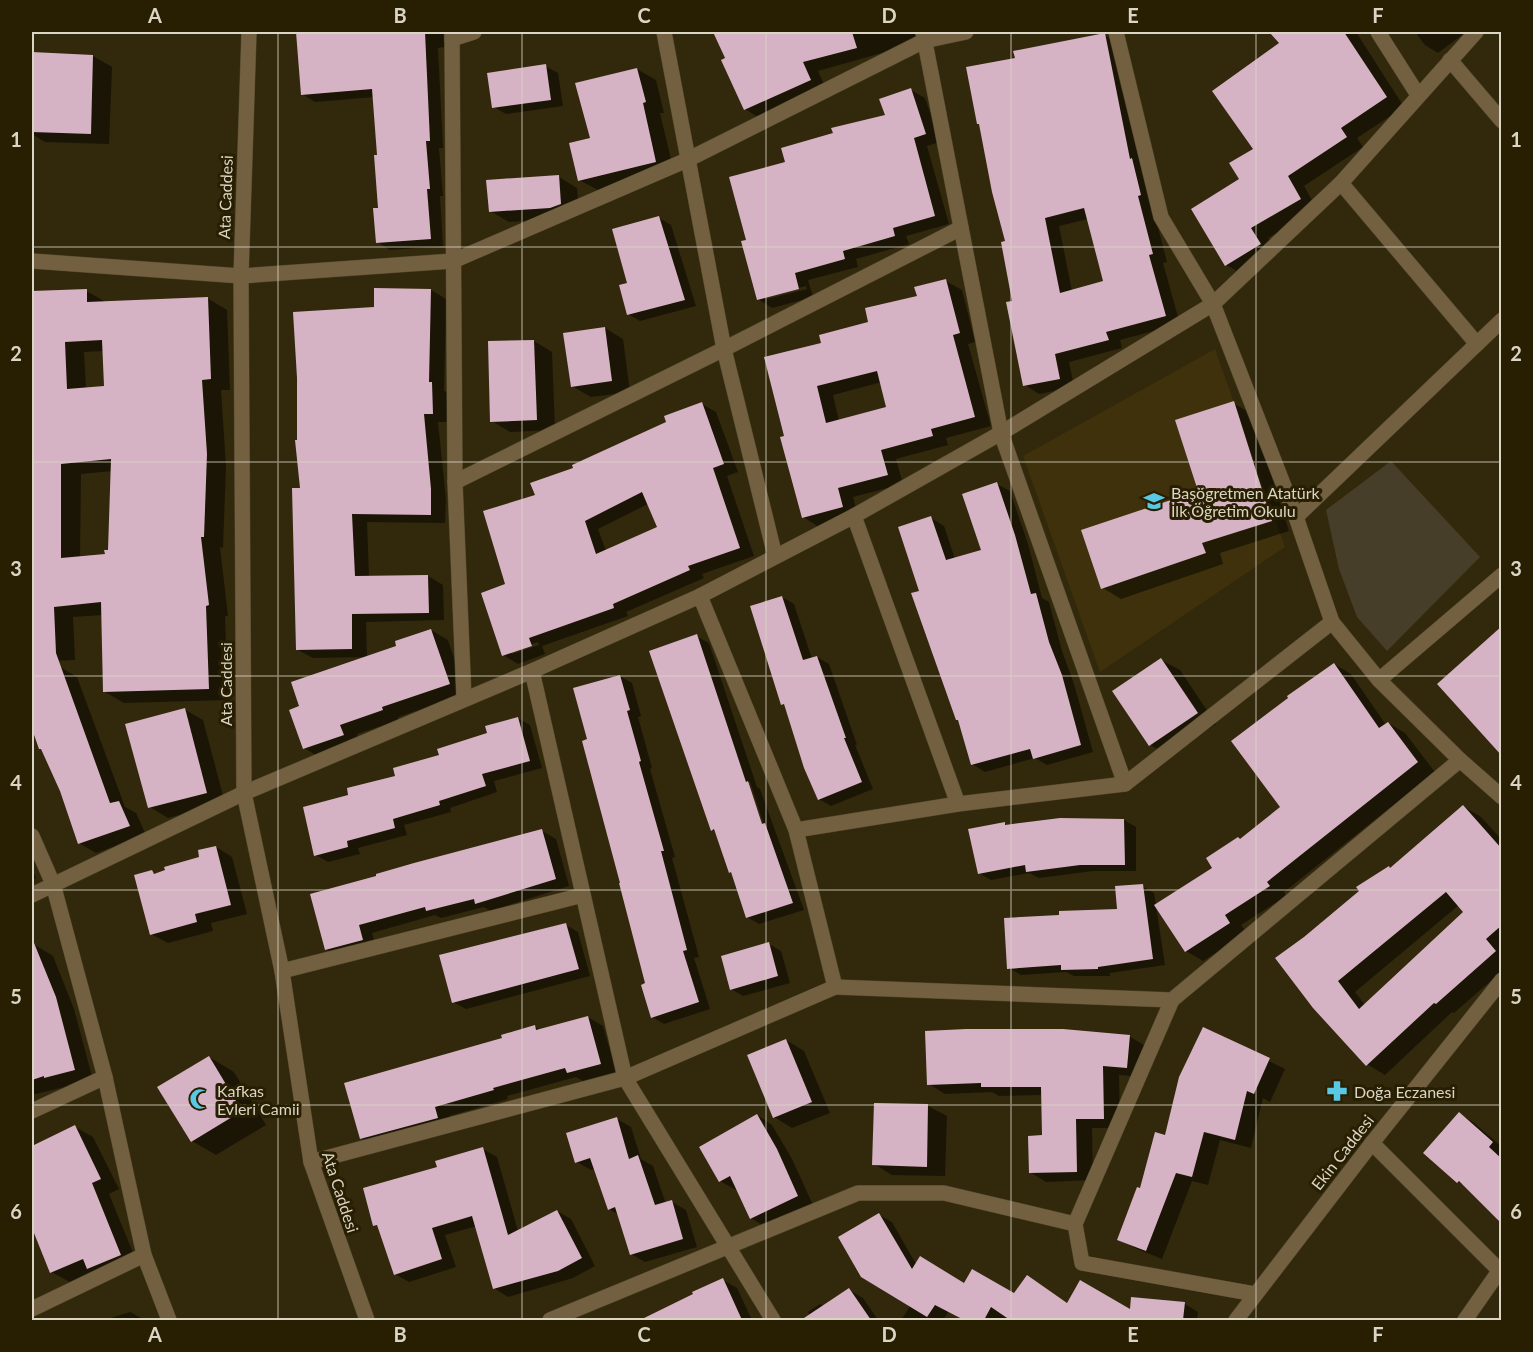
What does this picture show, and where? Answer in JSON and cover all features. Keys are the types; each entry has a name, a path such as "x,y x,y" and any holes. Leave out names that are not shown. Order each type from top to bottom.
{"street":[{"name":"Ata Caddesi","path":"249,32 241,276 244,793 282,971 311,1162 367,1320"},
{"path":"464,699 455,482 452,35 474,32"},
{"path":"664,32 724,349 775,556"},
{"path":"32,261 241,276 453,261 687,160 923,36 966,32"},
{"path":"1116,32 1161,217 1213,304 1296,517 1332,622 1379,680 1460,760 1502,797"},
{"path":"1378,32 1418,95"},
{"path":"32,895 244,793 532,671 700,596 854,516 1000,433 1213,304 1341,183 1476,32"},
{"path":"923,36 1000,433 1125,784"},
{"path":"1450,60 1502,121"},
{"path":"1341,183 1477,344"},
{"path":"455,482 724,349 961,228"},
{"path":"1296,517 1502,320"},
{"path":"854,516 958,804"},
{"path":"1379,680 1502,575"},
{"path":"700,596 796,830 835,987"},
{"path":"796,830 958,804 1125,784 1332,622"},
{"path":"532,671 625,1078 773,1320"},
{"path":"1255,1294 1082,1263 1076,1224 1172,1000 1460,760"},
{"path":"32,836 52,885 105,1077 144,1255 169,1320"},
{"path":"282,971 583,895"},
{"name":"Ekin Caddesi","path":"1236,1320 1372,1143 1502,980"},
{"path":"311,1162 625,1078 835,987 1172,1000"},
{"path":"32,1111 105,1077"},
{"path":"1372,1143 1500,1269 1465,1320"},
{"path":"550,1320 729,1248 858,1192 944,1193 1076,1224"},
{"path":"32,1309 144,1255"}],"shaded area":[{"name":"Başögretmen Atatürk İlk Öğretim Okulu","path":"1215,349 1285,547 1100,672 1023,456"},
{"path":"1391,461 1480,557 1387,651 1357,617 1339,569 1326,510"}],"building":[{"path":"296,32 425,32 430,141 426,141 430,189 427,189 431,239 376,243 373,208 378,208 374,155 377,155 372,89 301,95"},
{"path":"713,32 852,32 857,48 803,62 811,80 744,110 721,60 725,58"},
{"path":"1269,32 1344,32 1387,97 1341,128 1347,137 1288,176 1301,199 1251,228 1261,244 1225,266 1191,209 1239,179 1229,163 1253,149 1212,91 1279,43"},
{"path":"1105,33 1130,159 1132,158 1141,195 1138,196 1153,254 1149,255 1166,316 1106,332 1109,340 1055,354 1060,379 1023,386 1006,302 1012,301 1001,242 1005,241 992,192 966,67 1015,58 1013,51","holes":["1084,208 1103,281 1060,293 1045,218"]},
{"path":"32,52 93,55 91,134 32,132"},
{"path":"546,64 551,100 492,108 487,73"},
{"path":"637,68 646,102 643,103 656,162 578,181 569,143 590,138 575,83"},
{"path":"911,88 926,134 914,138 935,216 893,228 895,236 843,251 845,259 795,273 799,289 757,300 741,241 746,240 729,177 785,162 781,148 833,133 831,128 885,115 879,99"},
{"path":"559,175 561,204 550,208 489,212 486,180"},
{"path":"659,216 685,300 627,315 619,285 627,283 612,229"},
{"path":"946,279 960,333 953,335 975,417 931,429 933,436 881,450 888,475 838,488 843,507 802,518 780,437 784,436 764,357 821,343 819,335 868,322 865,308 917,296 914,287","holes":["877,371 886,407 826,423 817,386"]},
{"path":"374,288 431,289 429,382 432,382 433,414 424,414 431,515 352,514 355,576 428,575 429,613 352,614 352,649 296,650 292,488 300,488 295,440 297,440 297,378 293,312 374,307"},
{"path":"87,289 87,302 208,297 211,379 202,380 207,454 204,537 201,537 209,605 206,606 209,689 103,692 101,602 54,607 56,653 110,803 119,801 130,826 78,844 60,791 39,749 32,729 32,291","holes":["102,340 104,386 67,389 65,342","111,459 108,550 104,550 105,554 61,558 61,464"]},
{"path":"605,327 612,381 571,387 563,333"},
{"path":"534,340 537,420 490,422 488,341"},
{"path":"1234,401 1272,521 1202,543 1206,553 1101,589 1081,530 1198,491 1175,420"},
{"path":"702,402 724,464 713,468 740,548 688,566 690,570 613,604 614,608 529,638 532,646 502,656 481,593 505,584 483,511 535,495 530,483 573,468 572,465 666,422 664,416","holes":["642,492 657,527 596,554 585,521"]},
{"path":"997,482 1015,535 1031,594 1036,593 1081,745 1033,759 1030,749 971,765 958,720 956,720 911,593 919,591 898,527 931,516 946,560 981,550 962,494"},
{"path":"782,596 803,660 817,656 846,738 844,738 862,782 818,800 804,768 784,704 781,705 750,606"},
{"path":"1502,626 1502,756 1437,684"},
{"path":"431,629 450,684 382,707 383,710 340,725 344,735 303,749 289,710 299,706 291,682 396,646 395,641"},
{"path":"697,634 746,782 748,781 762,824 765,823 793,903 746,918 714,829 711,831 649,651"},
{"path":"1161,658 1198,713 1149,746 1112,691"},
{"path":"1334,663 1379,728 1388,722 1418,762 1267,882 1270,886 1225,915 1230,923 1185,952 1154,905 1212,868 1206,858 1238,837 1240,839 1280,807 1231,741 1288,698 1287,696"},
{"path":"620,675 630,710 627,711 641,761 639,762 664,851 661,851 687,950 683,951 699,1002 651,1018 641,985 645,983 582,741 587,739 573,688"},
{"path":"185,708 207,793 148,808 125,724"},
{"path":"518,717 530,761 482,774 486,786 439,801 440,805 393,819 395,828 347,841 348,847 314,856 303,807 348,795 347,788 395,776 393,768 439,755 437,749 487,733 485,726"},
{"path":"1463,805 1502,849 1502,925 1486,939 1496,951 1436,1004 1434,1003 1366,1066 1313,1008 1275,958 1359,891 1356,887 1389,866 1390,868","holes":["1446,892 1463,912 1359,1009 1338,981"]},
{"path":"1060,818 1124,819 1125,865 1080,865 1026,872 1025,865 978,874 968,829 1005,822 1005,825"},
{"path":"542,829 556,879 475,904 474,899 426,911 425,907 359,925 363,940 325,950 310,894"},
{"path":"216,846 231,905 195,914 197,922 150,935 134,875 152,870 154,874 165,870 164,867 199,857 198,850"},
{"path":"1143,884 1153,959 1098,967 1098,969 1061,970 1061,965 1007,969 1004,918 1059,915 1059,911 1117,909 1115,886"},
{"path":"566,923 579,969 452,1003 439,955"},
{"path":"32,938 56,997 75,1070 32,1080"},
{"path":"769,942 778,976 730,990 721,956"},
{"path":"588,1016 601,1064 567,1073 565,1068 493,1088 494,1090 435,1107 438,1118 360,1139 344,1083 502,1038 501,1035 535,1025 536,1030"},
{"path":"1203,1027 1270,1058 1254,1094 1247,1091 1235,1140 1204,1132 1192,1177 1176,1173 1146,1251 1117,1240 1137,1187 1140,1188 1155,1132 1165,1135 1179,1077"},
{"path":"1063,1029 1130,1035 1127,1068 1103,1066 1104,1119 1076,1119 1077,1172 1029,1173 1028,1136 1042,1135 1041,1087 981,1087 981,1083 927,1085 925,1031"},
{"path":"786,1039 812,1102 773,1118 747,1055"},
{"name":"Kafkas Evleri Camii","path":"209,1056 242,1111 191,1142 157,1087"},
{"path":"874,1103 928,1104 927,1167 872,1165"},
{"path":"1459,1112 1493,1142 1489,1147 1502,1159 1502,1224 1459,1181 1457,1183 1423,1153"},
{"path":"757,1114 777,1149 798,1196 750,1219 730,1176 719,1182 699,1147"},
{"path":"617,1117 629,1159 638,1155 655,1205 672,1200 683,1239 630,1255 615,1207 608,1210 590,1158 575,1163 566,1133"},
{"path":"75,1125 101,1179 92,1183 121,1255 87,1269 83,1259 50,1273 32,1228 32,1146"},
{"path":"483,1147 508,1235 557,1210 582,1258 558,1271 493,1289 472,1216 432,1228 442,1259 394,1275 377,1225 373,1226 363,1188 437,1167 435,1161"},
{"path":"879,1213 912,1269 920,1256 964,1283 972,1269 1014,1293 1027,1275 1067,1303 1080,1280 1130,1309 1131,1297 1185,1302 1183,1320 1010,1320 991,1307 984,1320 964,1320 935,1305 927,1317 861,1277 838,1237"},
{"path":"723,1278 742,1320 640,1320 693,1294 692,1292"},
{"path":"849,1288 871,1320 801,1320"}],"place":[{"name":"Başögretmen Atatürk İlk Öğretim Okulu","path":"1154,501"},
{"name":"Doğa Eczanesi","path":"1337,1091"},
{"name":"Kafkas Evleri Camii","path":"200,1099"}]}
